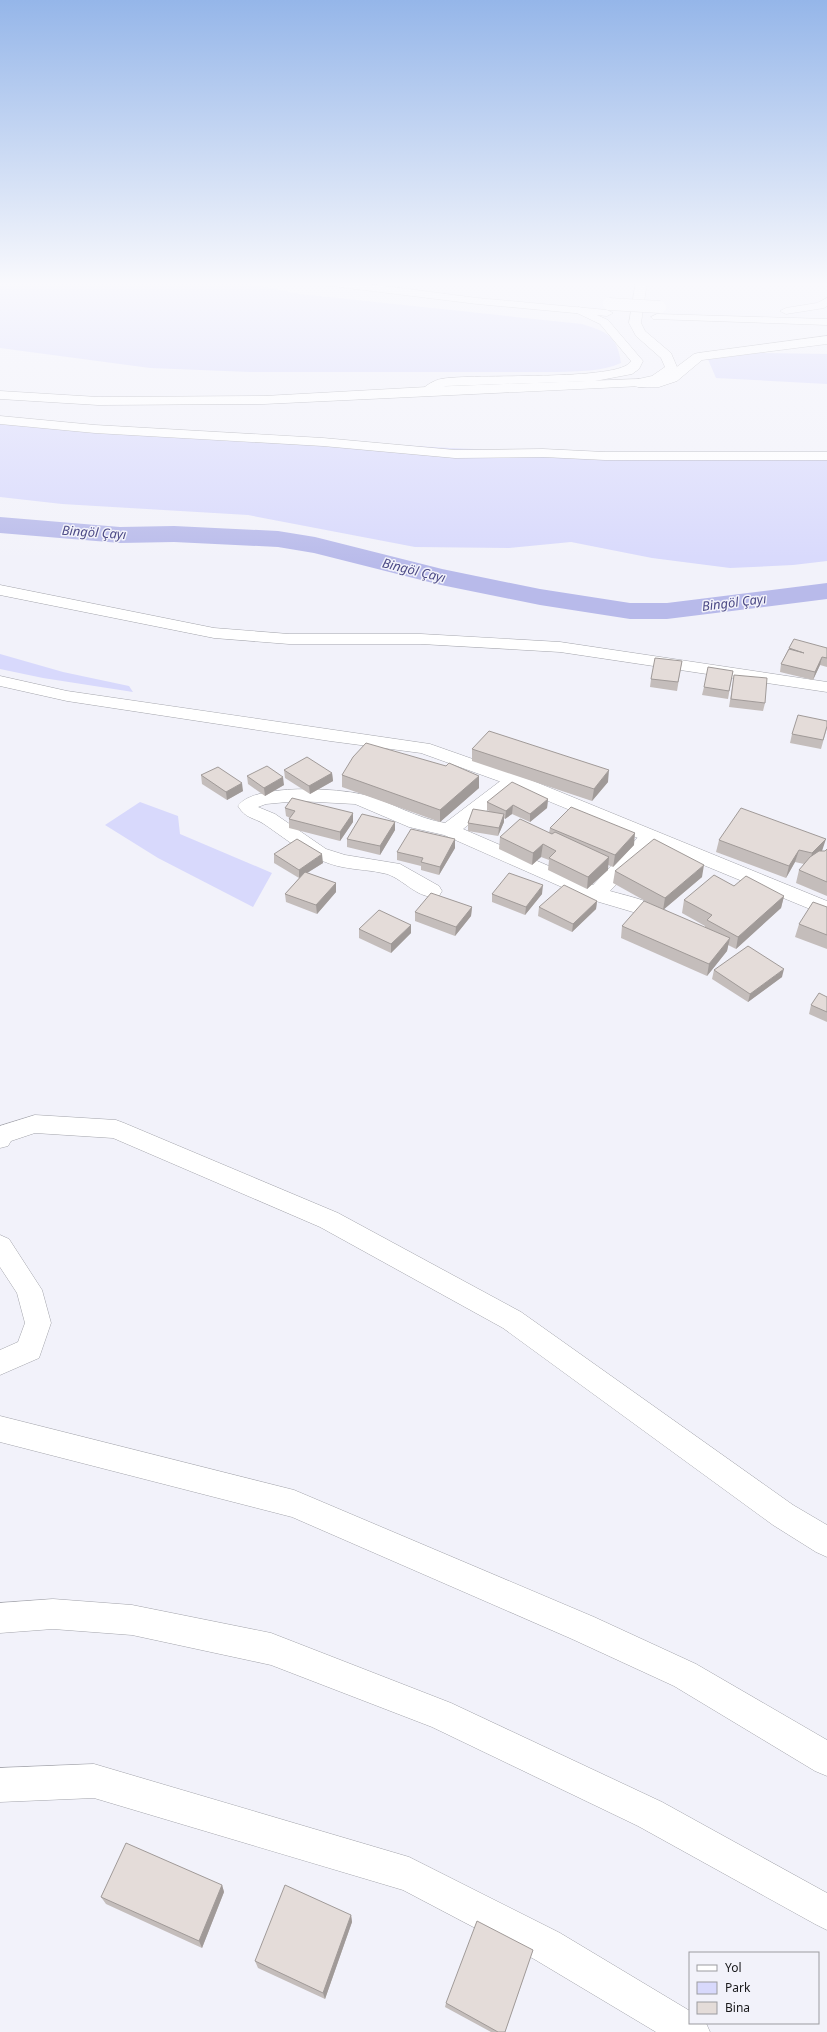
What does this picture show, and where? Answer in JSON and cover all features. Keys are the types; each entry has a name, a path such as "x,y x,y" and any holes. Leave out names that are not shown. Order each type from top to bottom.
{"main road":[{"path":"427,391 443,382 596,377"},
{"path":"638,383 643,377"},
{"path":"0,395 98,401 231,401 301,399 427,391 638,383 652,382 661,377"},
{"path":"638,383 655,384 675,377"},
{"path":"0,420 95,429 323,442 455,454 543,452 605,456 827,456"},
{"path":"0,590 214,633 289,639 421,639 560,647 827,687"},
{"path":"0,681 67,696 330,736 424,748 514,780 827,910"},
{"path":"449,830 514,780"},
{"path":"432,891 400,872 390,860 342,861 319,853 268,818 252,812 247,806 255,799 273,797 334,796 358,800 414,830 449,830 596,894 640,907 680,927"},
{"path":"596,894 650,836"},
{"path":"0,1139 3,1134 34,1124 116,1129 329,1220 512,1320 783,1515 827,1542"},
{"path":"0,1246 28,1290 38,1323 30,1350 0,1363"},
{"path":"0,1429 294,1504 583,1628 685,1675 827,1760"},
{"path":"0,1618 54,1614 132,1620 271,1649 440,1714 650,1814 827,1912"},
{"path":"0,1785 94,1781 409,1874 547,1946 691,2032"}],"green space":[{"path":"715,377 827,377 827,384"},
{"path":"0,422 450,448 624,455 827,460 827,561 793,565 730,568 652,558 571,542 509,548 415,547 248,515 62,504 0,497"},
{"path":"0,654 63,672 129,686 133,692 43,678 0,669"},
{"path":"140,802 178,816 180,834 272,873 253,907 158,858 105,825"}],"building":[{"path":"794,639 827,648 827,658 822,657 815,672 781,664 789,649 804,653 789,648"},
{"path":"655,658 682,661 678,682 651,679"},
{"path":"708,667 733,671 729,691 704,687"},
{"path":"734,675 767,678 765,703 731,699"},
{"path":"798,715 827,721 823,740 792,734"},
{"path":"489,731 609,770 594,789 472,749"},
{"path":"366,743 446,766 449,763 479,776 440,810 342,775 353,757"},
{"path":"307,757 332,773 309,786 284,770"},
{"path":"267,766 283,777 264,788 247,776"},
{"path":"218,767 242,783 226,792 201,775"},
{"path":"512,782 548,799 530,814 513,805 506,811 487,802"},
{"path":"292,798 353,813 340,832 289,819 295,811 285,808"},
{"path":"571,807 635,833 615,855 550,828"},
{"path":"741,808 826,839 812,853 799,850 789,866 719,840"},
{"path":"473,809 504,814 499,828 468,823"},
{"path":"362,814 395,822 380,846 347,839"},
{"path":"520,819 552,834 555,832 609,857 588,877 549,858 556,851 543,844 533,853 500,837"},
{"path":"411,829 455,839 440,867 421,862 423,858 397,852"},
{"path":"297,839 322,854 299,870 274,854"},
{"path":"654,839 704,865 665,898 615,871"},
{"path":"827,849 827,882 799,870 810,857 819,851 825,851"},
{"path":"305,872 336,883 316,905 285,894"},
{"path":"509,873 543,885 526,907 492,894"},
{"path":"714,875 734,886 746,876 784,896 738,937 707,920 712,915 684,900"},
{"path":"564,885 597,901 573,924 539,907"},
{"path":"431,893 472,907 456,927 415,912"},
{"path":"644,901 730,938 709,964 622,926"},
{"path":"813,902 827,907 827,935 799,924"},
{"path":"379,910 411,925 391,944 359,929"},
{"path":"748,946 784,969 750,994 714,970"},
{"path":"819,993 827,997 827,1012 811,1005"},
{"path":"126,1843 222,1885 199,1941 101,1897"},
{"path":"285,1885 351,1915 323,1993 255,1961"},
{"path":"477,1921 533,1950 505,2032 498,2032 446,2003"}],"waterway":[{"name":"Bingöl Çayı","path":"0,525 120,535 174,534 278,539 315,545 441,577 540,597 630,611 667,611 827,591"}]}
